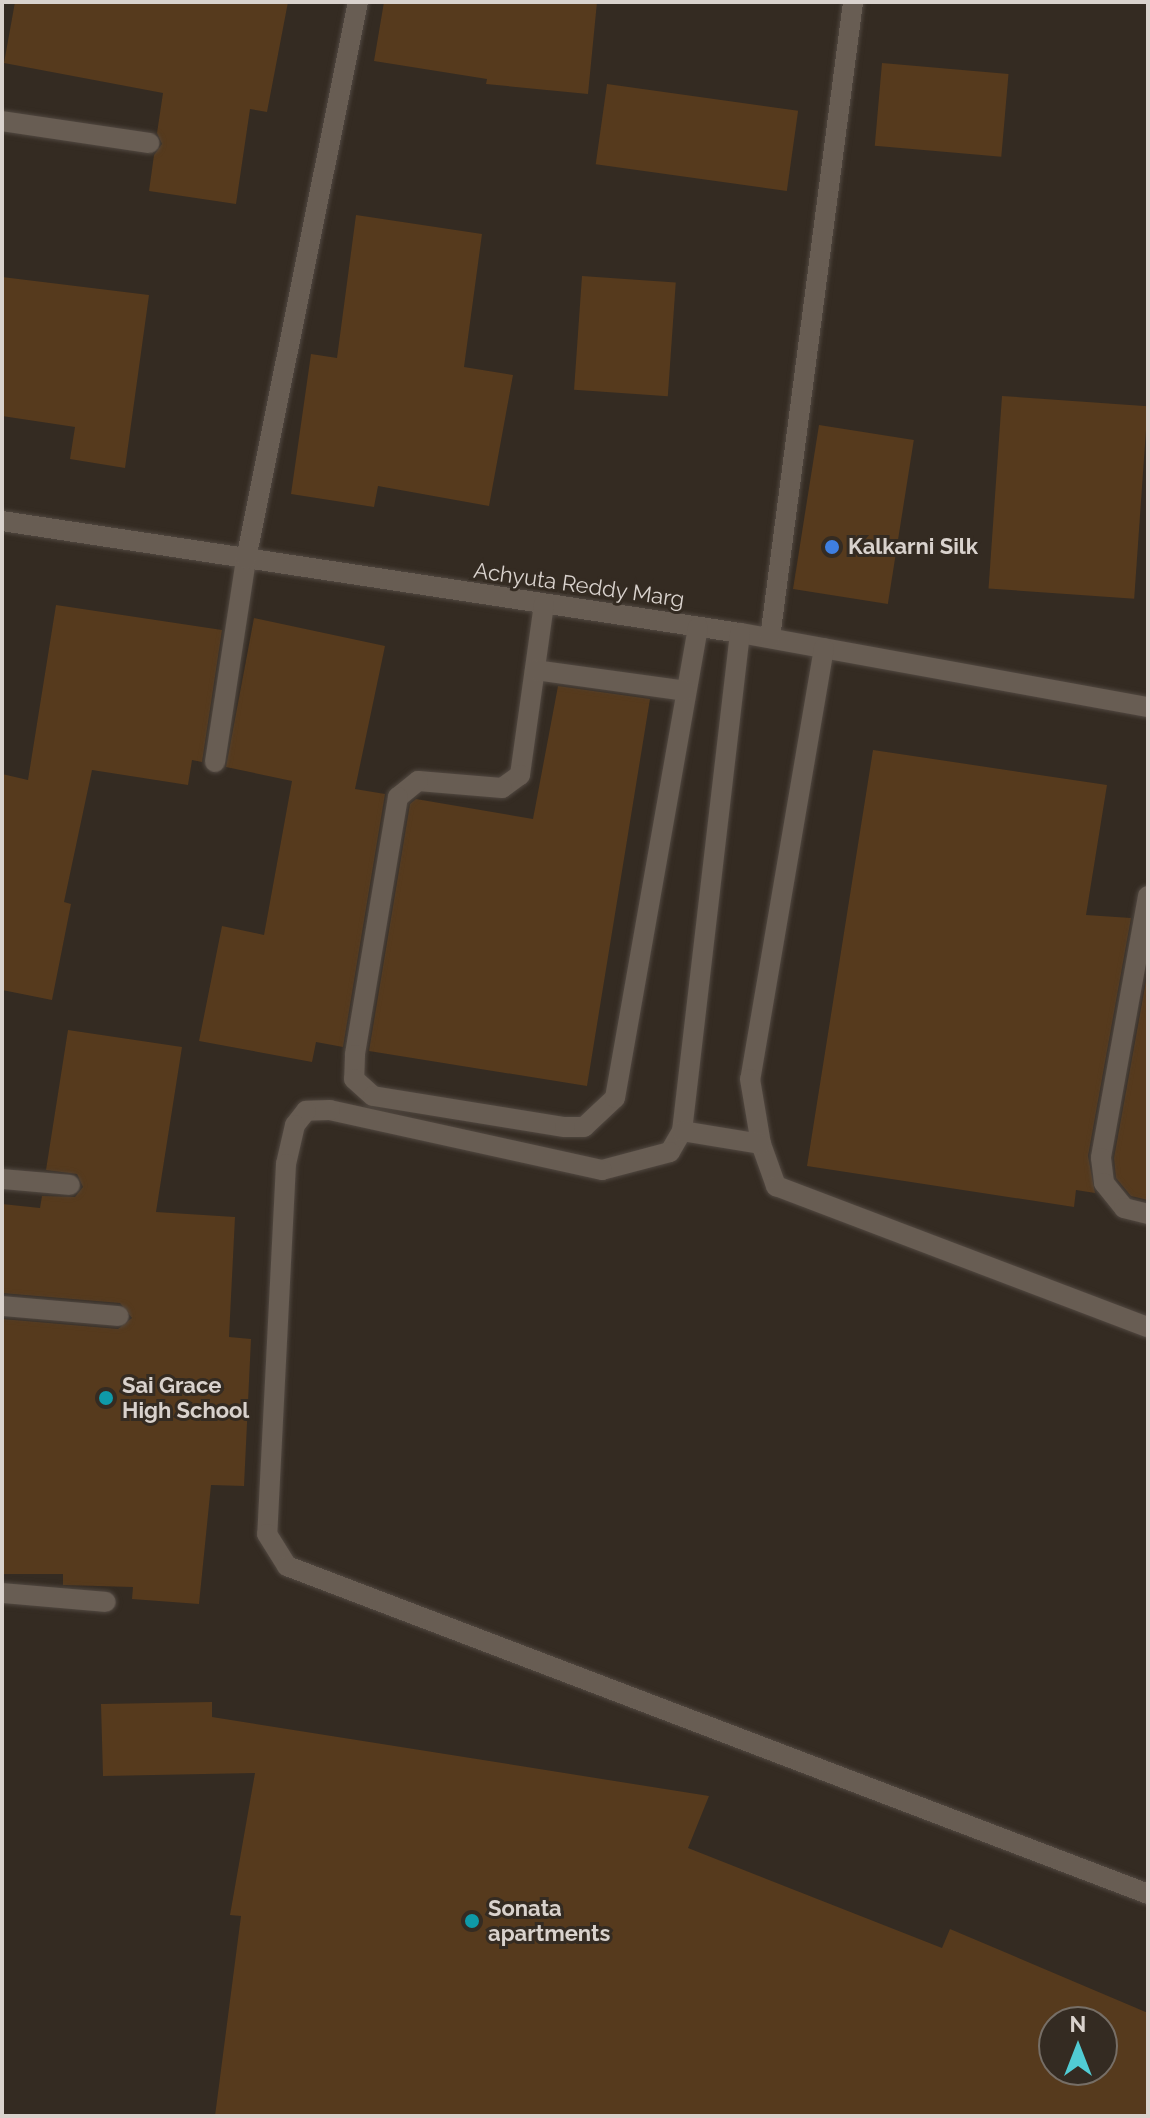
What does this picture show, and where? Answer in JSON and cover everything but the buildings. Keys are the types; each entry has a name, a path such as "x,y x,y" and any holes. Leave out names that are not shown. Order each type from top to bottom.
{"street":[{"path":"215,762 246,559 358,2"},
{"path":"770,638 853,2"},
{"path":"2,121 149,143"},
{"name":"Achyuta Reddy Marg","path":"2,521 740,633 1148,707"},
{"path":"544,604 520,775 502,788 418,781 398,797 355,1055 354,1079 373,1096 565,1127 584,1127 615,1098 698,627"},
{"path":"740,633 682,1131 670,1152 602,1170 330,1110 306,1111 295,1125 286,1164 267,1534 273,1549 287,1566 1148,1894"},
{"path":"824,648 750,1079 761,1144 776,1186 1148,1327"},
{"path":"535,670 686,691"},
{"path":"1148,896 1101,1158 1104,1183 1124,1208 1148,1214"},
{"path":"682,1131 761,1144"},
{"path":"2,1179 70,1185"},
{"path":"2,1306 119,1316"},
{"path":"2,1593 106,1602"}],"place":[{"name":"Kalkarni Silk","path":"832,547"},
{"name":"Sai Grace High School","path":"106,1398"},
{"name":"Sonata apartments","path":"472,1921"}]}
